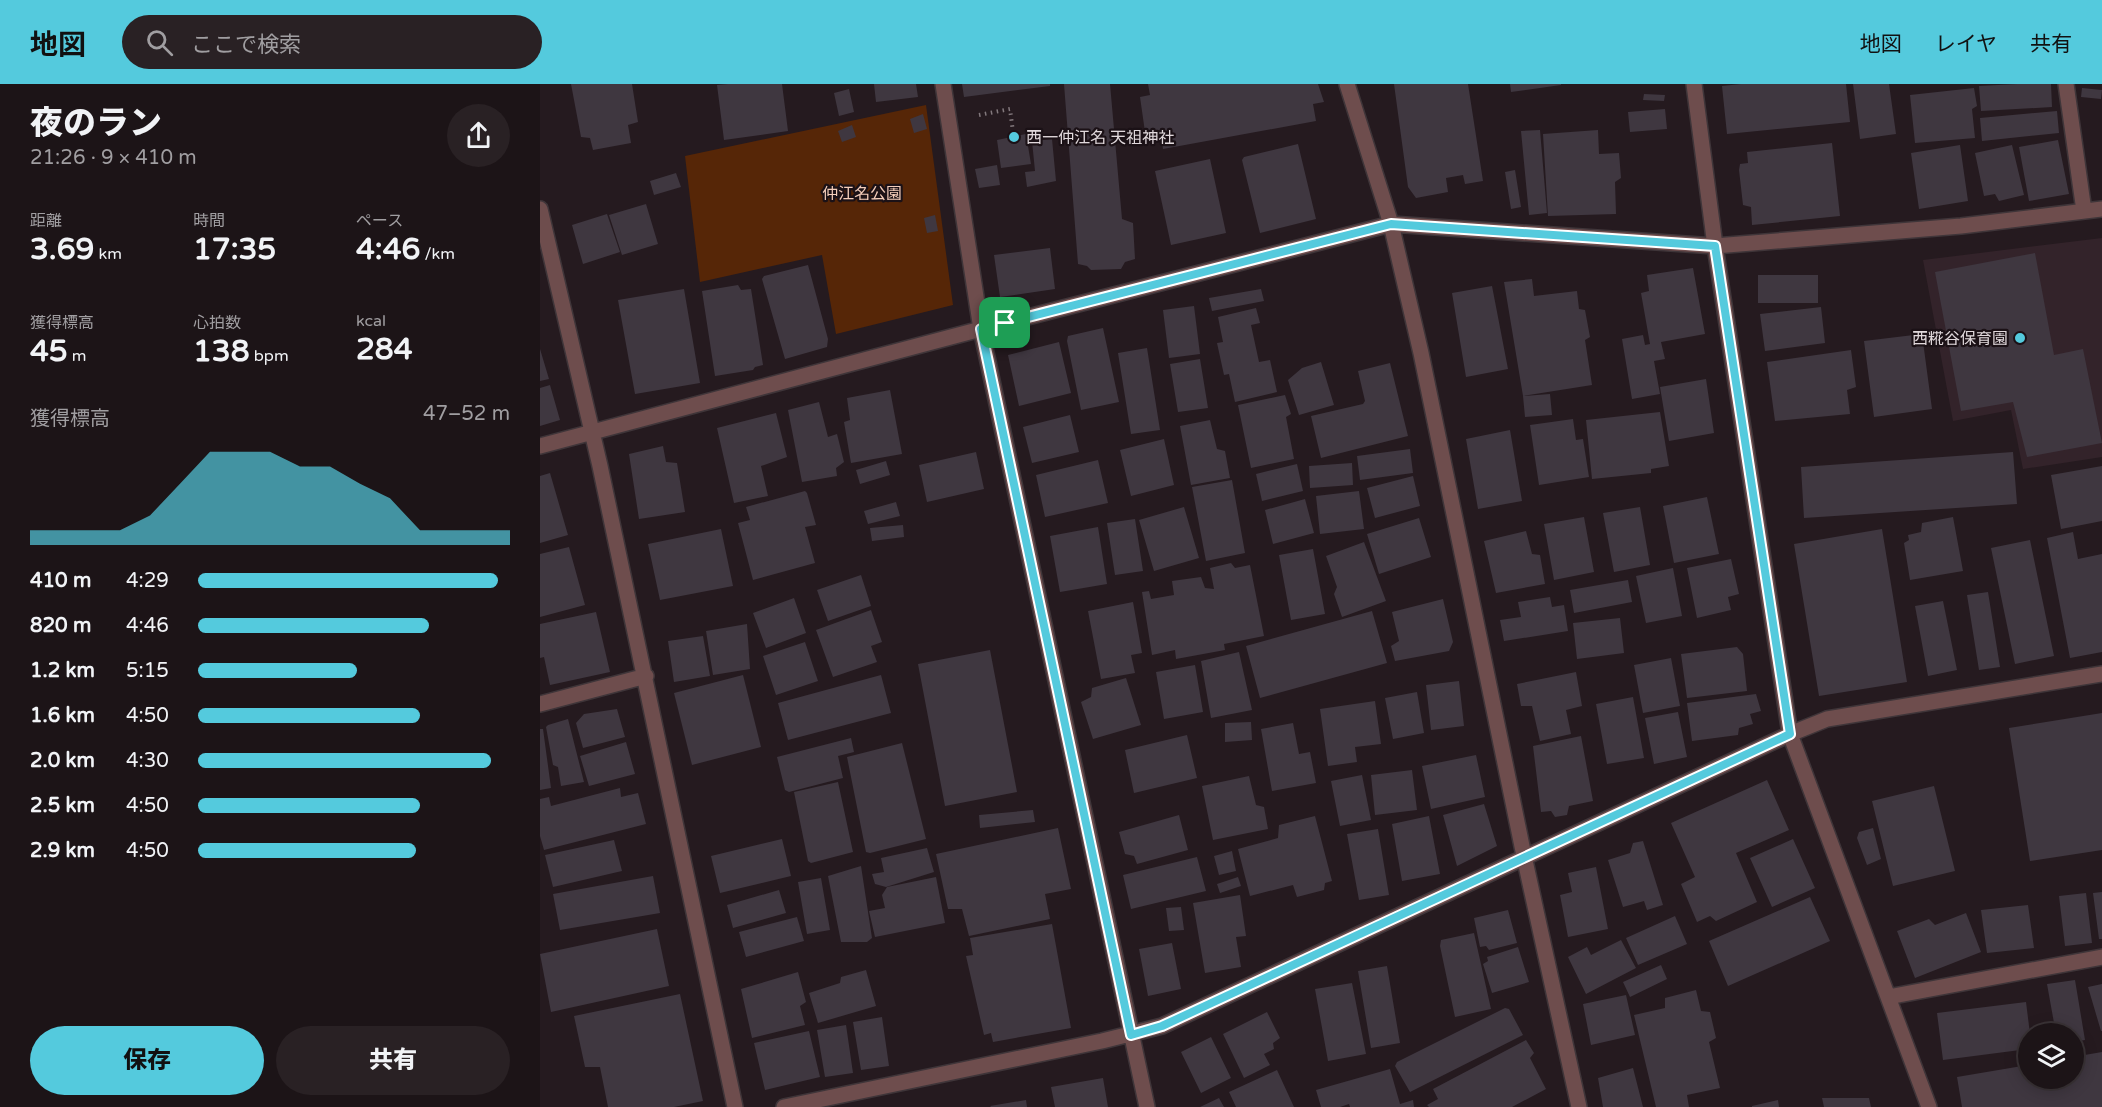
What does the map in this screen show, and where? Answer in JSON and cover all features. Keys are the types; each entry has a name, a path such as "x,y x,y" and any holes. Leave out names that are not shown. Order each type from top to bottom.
{"street":[{"path":"943,84 981,329 1147,1107"},
{"path":"1347,84 1391,224 1421,353 1524,856 1579,1107"},
{"path":"1694,84 1715,246 1790,734 1929,1107"},
{"path":"2066,84 2085,211"},
{"path":"540,209 593,433 646,676 735,1107"},
{"path":"540,446 981,329 1391,224 1715,246 1961,226 2102,209"},
{"path":"784,1107 1131,1035 1162,1026 1524,856 1827,719 2102,674"},
{"path":"540,704 646,676"},
{"path":"1888,997 2102,957"}],"path":[{"path":"949,120 1010,109 1013,132"}],"shaded area":[{"name":"西糀谷保育園","path":"2102,238 2102,457 2023,469 2011,410 1953,421 1923,260"}],"green space":[{"name":"仲江名公園","path":"926,105 953,305 836,334 822,255 700,282 685,156"}],"building":[{"path":"571,84 632,84 638,122 628,125 631,143 593,150 590,138 581,137"},
{"path":"782,84 788,131 724,140 717,85"},
{"path":"874,84 916,84 918,97 876,102"},
{"path":"962,84 1050,84 1050,86 964,97"},
{"path":"1064,84 1110,84 1122,219 1133,223 1135,259 1125,262 1121,269 1091,270 1087,266 1078,264"},
{"path":"1148,84 1318,84 1324,102 1313,104 1316,121 1163,149 1161,136 1146,139 1140,97 1150,95"},
{"path":"1394,84 1468,84 1483,181 1465,184 1463,175 1446,178 1448,192 1416,198 1408,187"},
{"path":"1510,84 1561,84 1561,85 1511,92"},
{"path":"1846,84 1850,122 1727,134 1722,86"},
{"path":"1853,84 1889,84 1896,134 1860,139"},
{"path":"2051,84 2052,107 1981,111 1979,86"},
{"path":"1974,88 1977,106 1972,109 1975,138 1915,143 1910,95"},
{"path":"2082,88 2102,90 2101,99 2081,97"},
{"path":"849,89 854,112 839,116 834,93"},
{"path":"1644,94 1665,95 1664,101 1643,100"},
{"path":"1665,109 1667,129 1630,132 1628,112"},
{"path":"2057,111 2059,133 1982,141 1980,118"},
{"path":"923,114 927,129 914,133 910,119"},
{"path":"852,125 856,137 842,142 838,131"},
{"path":"1540,130 1547,213 1529,215 1521,131"},
{"path":"1598,130 1599,154 1619,153 1621,178 1615,182 1616,214 1548,216 1543,134"},
{"path":"1026,134 1031,164 1001,168 997,140"},
{"path":"1052,139 1056,181 1027,187 1025,172 1035,171 1032,141"},
{"path":"2058,140 2069,194 2029,201 2019,147"},
{"path":"1832,143 1840,216 1752,225 1751,207 1743,205 1739,170 1740,164 1748,163 1747,152"},
{"path":"1298,144 1316,219 1260,233 1242,160 1244,157"},
{"path":"1960,145 1968,201 1919,209 1911,153"},
{"path":"2012,145 2024,195 1999,201 1995,194 1984,196 1975,153"},
{"path":"1210,159 1226,233 1171,245 1155,171"},
{"path":"997,165 1000,185 979,188 975,169"},
{"path":"1515,170 1521,207 1511,209 1505,172"},
{"path":"676,173 681,187 654,195 650,181"},
{"path":"646,204 658,244 622,255 609,215"},
{"path":"607,214 620,252 583,264 572,225"},
{"path":"935,215 938,231 927,233 924,218"},
{"path":"1050,248 1055,289 1000,297 994,255"},
{"name":"西糀谷保育園","path":"2035,253 2054,355 2083,349 2102,443 2027,457 2013,402 1961,411 1935,272"},
{"path":"808,265 828,339 827,347 785,359 762,279 764,276"},
{"path":"1693,268 1705,334 1661,342 1665,359 1654,361 1660,394 1632,399 1622,339 1643,335 1645,345 1650,344 1641,293 1649,291 1647,275"},
{"path":"1758,275 1818,275 1818,303 1758,303"},
{"path":"1532,279 1534,296 1577,291 1579,309 1585,310 1590,337 1585,340 1592,385 1523,396 1504,282"},
{"path":"738,285 741,290 751,289 763,365 753,370 715,376 702,291"},
{"path":"1492,286 1508,369 1466,377 1452,293"},
{"path":"684,289 700,383 635,394 618,300"},
{"path":"1261,289 1264,301 1212,311 1209,298"},
{"path":"1194,306 1200,354 1169,358 1163,310"},
{"path":"1821,307 1825,343 1765,351 1760,314"},
{"path":"1256,308 1260,323 1251,325 1259,362 1270,360 1277,392 1235,402 1229,374 1224,375 1217,343 1223,342 1218,317"},
{"path":"1103,328 1119,402 1081,410 1067,341 1068,336"},
{"path":"1922,334 1932,409 1874,417 1864,341"},
{"path":"1059,342 1071,393 1019,406 1008,355"},
{"path":"1147,348 1160,430 1131,434 1118,353"},
{"path":"540,349 549,379 540,381"},
{"path":"1851,350 1856,387 1847,390 1850,414 1775,421 1767,362"},
{"path":"1200,359 1208,408 1178,412 1170,364"},
{"path":"1321,362 1334,405 1299,415 1288,380 1302,368"},
{"path":"1390,363 1408,436 1321,458 1311,416 1363,404 1365,401 1358,371"},
{"path":"1706,379 1714,433 1669,441 1660,387"},
{"path":"550,385 560,420 540,426 540,388"},
{"path":"890,390 902,454 851,463 844,422 850,420 847,398"},
{"path":"1550,394 1552,415 1525,417 1523,396"},
{"path":"1285,395 1291,414 1286,417 1294,459 1251,468 1238,405"},
{"path":"819,402 828,437 837,434 844,462 836,468 837,476 802,482 788,410"},
{"path":"1660,412 1669,466 1651,469 1651,473 1592,479 1586,420"},
{"path":"776,413 787,457 761,466 768,496 734,503 717,428"},
{"path":"1070,415 1079,452 1032,463 1023,427"},
{"path":"1573,419 1576,440 1583,439 1589,477 1539,485 1530,425"},
{"path":"1210,420 1217,449 1225,451 1230,478 1191,485 1180,426"},
{"path":"1510,430 1522,501 1478,509 1466,439"},
{"path":"1164,439 1174,485 1131,496 1120,450"},
{"path":"663,446 666,462 677,463 685,512 639,519 629,454"},
{"path":"1410,449 1413,473 1360,480 1357,456"},
{"path":"976,452 984,489 927,502 919,465"},
{"path":"2013,452 2017,504 1804,518 1801,467"},
{"path":"1098,460 1108,503 1045,517 1036,475"},
{"path":"886,461 890,475 860,484 856,470"},
{"path":"1352,463 1353,485 1310,488 1309,466"},
{"path":"1297,464 1303,491 1262,501 1256,474"},
{"path":"2102,466 2102,521 2061,529 2051,475"},
{"path":"550,473 568,535 540,543 540,476"},
{"path":"1413,476 1420,506 1375,518 1367,488"},
{"path":"1232,480 1245,553 1206,561 1192,487"},
{"path":"805,491 816,525 805,527 815,563 753,580 738,523 750,520 746,507"},
{"path":"1359,491 1364,529 1320,534 1316,496"},
{"path":"1707,497 1719,554 1674,563 1663,506"},
{"path":"1305,499 1314,533 1273,544 1265,510"},
{"path":"896,502 900,516 868,524 864,511"},
{"path":"1184,507 1199,558 1154,571 1139,520"},
{"path":"1640,507 1650,565 1614,572 1603,513"},
{"path":"1584,517 1594,572 1554,580 1544,524"},
{"path":"1953,517 1963,571 1910,580 1904,543 1909,540 1908,535 1921,532 1922,523"},
{"path":"1419,518 1431,557 1379,574 1367,534"},
{"path":"1135,519 1143,571 1115,575 1107,523"},
{"path":"903,525 904,537 872,541 870,528"},
{"path":"1098,527 1107,584 1060,592 1050,536"},
{"path":"721,529 733,586 660,600 648,544"},
{"path":"1882,529 1907,682 1819,696 1794,544"},
{"path":"1526,531 1532,554 1540,555 1545,584 1496,593 1484,541"},
{"path":"2073,532 2078,559 2102,554 2102,652 2070,658 2047,538"},
{"path":"2030,540 2054,656 2015,664 1991,548"},
{"path":"1364,542 1386,601 1342,617 1334,594 1337,587 1326,556"},
{"path":"569,547 585,605 540,617 540,554"},
{"path":"1313,549 1325,614 1291,620 1279,555"},
{"path":"1731,559 1739,594 1728,597 1731,610 1697,618 1687,568"},
{"path":"1231,563 1235,568 1250,565 1264,636 1224,644 1225,650 1176,659 1175,650 1152,655 1142,592 1149,591 1151,599 1174,595 1172,581 1201,577 1205,588 1214,589 1210,568"},
{"path":"1673,568 1682,616 1646,623 1636,576"},
{"path":"861,575 871,606 828,621 817,590"},
{"path":"1628,580 1632,602 1574,613 1570,590"},
{"path":"1988,592 2000,667 1979,670 1967,595"},
{"path":"1550,597 1552,607 1564,605 1568,631 1504,641 1500,620 1521,617 1518,602"},
{"path":"794,598 806,633 766,648 753,613"},
{"path":"1443,599 1453,642 1449,651 1395,661 1391,646 1399,641 1392,612"},
{"path":"1943,601 1957,670 1928,676 1915,606"},
{"path":"1133,602 1142,653 1131,655 1135,673 1101,679 1088,611"},
{"path":"871,610 882,642 871,646 877,662 833,677 816,630"},
{"path":"1372,611 1387,663 1260,698 1246,646"},
{"path":"596,612 610,672 550,685 544,657 540,658 540,624"},
{"path":"1620,618 1624,653 1577,659 1573,623"},
{"path":"747,624 750,669 713,675 706,631"},
{"path":"703,636 710,676 674,682 668,641"},
{"path":"805,642 818,681 776,695 763,656"},
{"path":"1737,647 1743,654 1747,691 1687,698 1681,654"},
{"path":"990,650 1017,792 945,806 918,664"},
{"path":"1239,652 1252,710 1211,718 1201,661"},
{"path":"1671,658 1680,706 1643,713 1634,665"},
{"path":"1195,665 1203,712 1164,719 1156,672"},
{"path":"1576,672 1582,706 1566,710 1571,734 1540,741 1532,706 1521,706 1517,684"},
{"path":"743,675 761,747 692,765 674,693"},
{"path":"881,675 891,713 788,740 778,703"},
{"path":"1126,678 1141,725 1093,739 1081,702 1091,697 1092,688"},
{"path":"1459,681 1464,726 1431,730 1426,685"},
{"path":"1417,692 1424,733 1393,739 1385,698"},
{"path":"1756,694 1761,711 1750,714 1753,724 1739,728 1738,735 1692,741 1687,703"},
{"path":"1633,697 1644,758 1607,764 1596,704"},
{"path":"1375,701 1381,744 1355,747 1357,762 1328,766 1320,709"},
{"path":"617,709 625,737 583,748 576,723 584,714"},
{"path":"1678,712 1687,757 1654,764 1645,718"},
{"path":"2102,713 2102,850 2030,861 2009,728"},
{"path":"568,719 584,782 561,786 558,767 553,765 546,727"},
{"path":"1251,722 1252,740 1225,742 1225,723"},
{"path":"1293,723 1299,754 1310,752 1316,783 1272,791 1261,729"},
{"path":"540,729 543,729 551,788 540,790"},
{"path":"1187,735 1197,778 1134,793 1125,750"},
{"path":"1581,736 1593,801 1569,806 1567,815 1555,817 1551,811 1541,812 1533,746"},
{"path":"851,738 854,752 838,756 843,778 789,792 785,790 777,757"},
{"path":"626,742 635,774 589,786 580,756"},
{"path":"902,743 926,839 870,853 866,852 847,757"},
{"path":"1476,755 1485,797 1431,809 1422,766"},
{"path":"1412,770 1417,810 1375,815 1371,775"},
{"path":"1362,775 1371,820 1340,826 1331,781"},
{"path":"1249,776 1256,805 1264,807 1268,829 1213,840 1202,786"},
{"path":"1767,780 1789,830 1736,853 1757,902 1716,921 1710,916 1697,922 1681,884 1695,877 1671,823"},
{"path":"838,782 853,852 811,863 808,861 794,792"},
{"path":"1934,786 1955,871 1893,886 1872,801"},
{"path":"620,788 621,797 638,793 646,824 544,850 540,836 540,799 549,797 551,806"},
{"path":"1484,804 1497,846 1457,866 1443,815"},
{"path":"1033,810 1035,822 980,828 979,815"},
{"path":"1179,815 1188,850 1137,864 1134,856 1125,854 1119,832"},
{"path":"1315,816 1332,881 1325,883 1324,890 1297,897 1293,885 1250,896 1238,849 1278,838 1279,825"},
{"path":"1429,816 1440,874 1402,881 1392,824"},
{"path":"1058,828 1071,889 1045,894 1050,919 969,936 962,909 948,909 936,854"},
{"path":"1873,828 1881,859 1867,865 1857,838 1859,832"},
{"path":"1378,829 1389,895 1359,900 1347,834"},
{"path":"782,839 791,876 720,893 711,856"},
{"path":"1793,839 1815,888 1772,907 1750,858"},
{"path":"614,840 622,871 553,887 545,855"},
{"path":"1643,841 1663,905 1647,910 1644,901 1623,907 1608,860 1630,853 1633,843"},
{"path":"927,848 934,872 886,887 875,884 872,874 884,872 881,858"},
{"path":"1232,851 1236,871 1219,875 1214,856"},
{"path":"1197,857 1206,891 1131,909 1123,875"},
{"path":"861,866 872,938 867,942 841,942 828,876"},
{"path":"1596,867 1608,929 1568,937 1560,895 1572,892 1568,873"},
{"path":"653,876 660,913 560,930 553,894"},
{"path":"936,877 945,923 875,937 869,911 885,908 882,895 887,887"},
{"path":"1238,877 1241,886 1220,893 1217,884"},
{"path":"821,878 830,930 807,934 798,882"},
{"path":"779,890 786,913 733,928 727,905"},
{"path":"2102,892 2102,939 2099,939 2093,893"},
{"path":"2086,893 2092,943 2065,946 2059,896"},
{"path":"1240,895 1246,936 1236,937 1241,967 1205,973 1193,903"},
{"path":"1810,897 1830,941 1728,986 1709,941"},
{"path":"2028,905 2034,948 1987,953 1981,910"},
{"path":"1181,907 1184,930 1169,931 1166,908"},
{"path":"1508,910 1517,943 1489,950 1486,946 1480,947 1474,918"},
{"path":"1966,913 1981,952 1915,978 1897,931 1929,919 1935,925"},
{"path":"1675,916 1687,944 1638,965 1626,938"},
{"path":"797,917 804,941 746,957 739,932"},
{"path":"1052,924 1071,1028 993,1042 991,1033 984,1035 966,956 973,955 970,938"},
{"path":"657,929 669,986 551,1012 540,954"},
{"path":"1474,933 1491,1009 1455,1017 1440,946 1441,940"},
{"path":"1621,940 1636,968 1586,994 1568,957 1587,947 1591,955"},
{"path":"1172,943 1181,989 1148,996 1139,949"},
{"path":"1518,947 1529,982 1492,993 1483,964 1488,961 1487,957"},
{"path":"1661,965 1667,979 1630,997 1623,982"},
{"path":"1387,966 1400,1043 1371,1048 1358,971"},
{"path":"866,970 876,1006 818,1023 809,993 840,983 841,977"},
{"path":"798,972 806,1002 800,1006 805,1025 752,1038 741,989"},
{"path":"2075,980 2082,1023 2054,1023 2047,984"},
{"path":"1352,983 1366,1054 1328,1061 1315,989"},
{"path":"2102,984 2102,1031 2101,1031 2088,987"},
{"path":"1696,990 1701,1011 1710,1012 1716,1038 1709,1042 1720,1088 1687,1095 1689,1107 1656,1107 1634,1015 1665,1008 1665,998"},
{"path":"680,994 703,1101 674,1107 608,1107 600,1067 585,1067 574,1016"},
{"path":"1626,995 1635,1035 1591,1045 1583,1004"},
{"path":"2026,1002 2029,1023 2018,1023 2018,1050 1943,1060 1937,1013"},
{"path":"1505,1008 1509,1009 1523,1035 1410,1092 1395,1066 1397,1062"},
{"path":"1267,1012 1280,1038 1273,1043 1274,1049 1264,1054 1270,1065 1244,1078 1223,1034"},
{"path":"882,1017 889,1066 861,1070 853,1022"},
{"path":"846,1025 853,1073 825,1077 817,1030"},
{"path":"809,1031 820,1077 765,1090 754,1043"},
{"path":"1211,1037 1231,1078 1201,1093 1181,1052"},
{"path":"1526,1040 1534,1053 1530,1058 1546,1089 1512,1107 1429,1107 1427,1105 1438,1099 1433,1089"},
{"path":"2102,1052 2102,1107 1962,1107 1957,1077 2018,1067 2018,1089 2084,1089 2084,1055"},
{"path":"1633,1068 1643,1107 1603,1107 1598,1078"},
{"path":"1390,1069 1400,1104 1413,1100 1414,1107 1350,1107 1349,1104 1340,1107 1321,1107 1316,1090"},
{"path":"1277,1070 1294,1107 1236,1107 1229,1092"},
{"path":"1103,1078 1108,1107 1055,1107 1051,1087"},
{"path":"1219,1098 1224,1107 1200,1107"},
{"path":"1822,1098 1869,1098 1871,1107 1824,1107"},
{"path":"1026,1100 1027,1107 990,1106"},
{"path":"1778,1100 1779,1107 1752,1107 1752,1106"}],"place":[{"name":"西一仲江名 天祖神社","path":"1014,137"},
{"name":"西糀谷保育園","path":"2020,338"}],"route":[{"path":"1391,224 1715,246 1790,734 1162,1026 1131,1035 981,329 1005,323 1391,224"}]}
